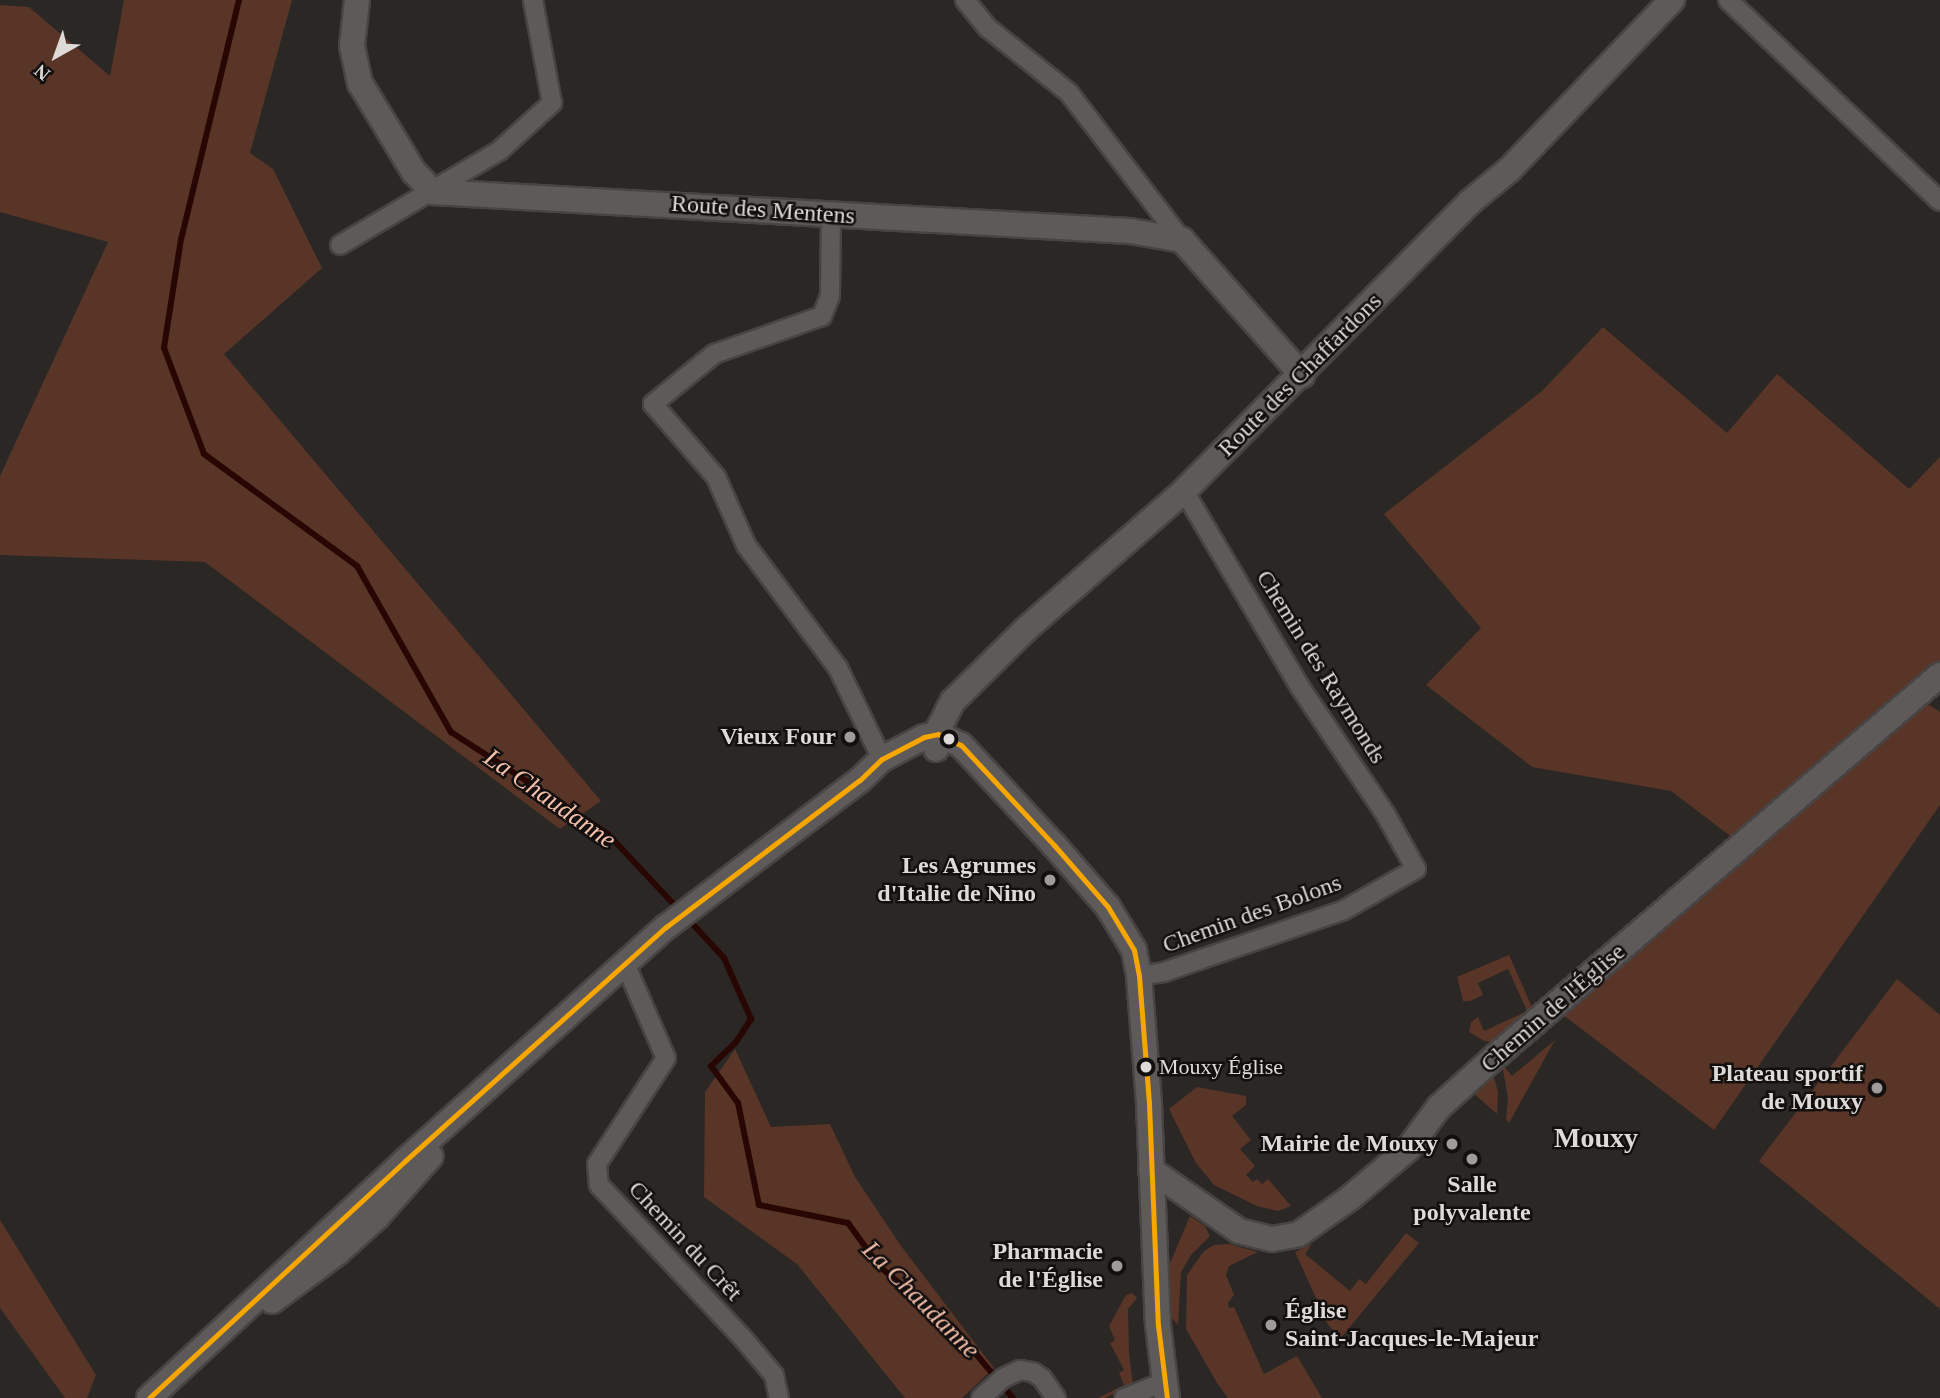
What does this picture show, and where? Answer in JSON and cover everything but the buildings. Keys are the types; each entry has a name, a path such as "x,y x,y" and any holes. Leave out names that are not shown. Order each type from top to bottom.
{"main road":[{"path":"357,0 352,46 360,83 414,172 433,192"},
{"name":"Route des Chaffardons","path":"937,742 946,711 953,701 1026,628 1184,491 1470,202 1509,170 1672,0"},
{"name":"Route des Mentens","path":"433,192 1130,231 1182,240"},
{"path":"1182,240 1302,374"},
{"name":"Chemin de l'Église","path":"1151,1170 1239,1231 1272,1239 1298,1234 1350,1198 1408,1149 1439,1107 1497,1055 1940,675"},
{"path":"149,1398 207,1346 337,1253 367,1226 497,1079 621,965 666,927 860,780 882,759 924,737 937,742 961,745 1108,907 1134,950 1139,976 1165,1390"},
{"path":"860,780 937,742"}],"street":[{"path":"340,245 499,151 552,103 533,0"},
{"path":"965,0 988,29 1069,93 1182,240"},
{"path":"1728,0 1940,201"},
{"path":"831,214 830,296 822,316 714,354 653,404 716,477 746,545 838,668 882,759"},
{"name":"Chemin des Raymonds","path":"1184,491 1300,687 1386,815 1416,869"},
{"name":"Chemin des Bolons","path":"1139,976 1164,972 1344,910 1416,869"},
{"name":"Chemin du Crêt","path":"621,965 630,975 666,1058 597,1164 599,1185 741,1336 774,1375 779,1398"},
{"path":"992,1387 1020,1370 1033,1372 1042,1378 1056,1398"},
{"path":"1124,1398 1165,1390"}],"shaded area":[{"path":"124,0 292,0 250,153 273,169 322,268 224,354 601,801 560,829 205,562 0,555 0,476 108,242 0,212 0,5 29,7 110,76"},
{"path":"1603,327 1727,433 1777,374 1909,489 1940,457 1940,690 1926,703 1940,712 1940,805 1714,1130 1562,1014 1733,838 1671,791 1532,767 1426,685 1481,628 1384,514 1542,391"},
{"path":"1509,955 1535,1014 1493,1042 1484,1041 1469,1032 1471,1022 1478,1017 1484,1031 1527,1011 1508,969 1478,983 1483,995 1470,1001 1463,1001 1457,977"},
{"name":"Plateau sportif de Mouxy","path":"1897,979 1940,1015 1940,1309 1759,1161"},
{"path":"1555,1040 1509,1123 1506,1119 1508,1098 1502,1064 1512,1076"},
{"path":"735,1049 771,1127 830,1124 855,1177 901,1246 994,1368 962,1398 905,1398 797,1264 704,1197 705,1092"},
{"path":"1493,1073 1498,1092 1497,1114 1471,1091"},
{"path":"1197,1087 1246,1096 1246,1105 1232,1116 1251,1140 1240,1149 1255,1166 1246,1175 1253,1182 1257,1179 1262,1184 1268,1179 1291,1206 1278,1211 1257,1206 1214,1185 1196,1163 1169,1109"},
{"path":"1190,1216 1205,1226 1210,1236 1191,1255 1181,1272 1178,1325 1166,1311 1166,1273"},
{"path":"0,1220 96,1375 87,1398 65,1398 0,1308"},
{"path":"1406,1233 1419,1243 1340,1339 1319,1313 1322,1311 1295,1252 1312,1244 1305,1254 1350,1291 1359,1279 1366,1284"},
{"path":"1229,1244 1258,1252 1229,1266 1226,1275 1234,1295 1228,1303 1229,1308 1234,1307 1264,1374 1297,1356 1322,1398 1228,1398 1217,1383 1186,1329 1187,1275 1204,1251 1214,1245"},
{"path":"1132,1293 1137,1298 1128,1309 1133,1384 1105,1398 1098,1398 1124,1385 1119,1373 1124,1370 1110,1343 1115,1340 1109,1326 1126,1295"}],"waterway":[{"name":"La Chaudanne","path":"239,0 181,239 164,348 204,454 357,566 451,732 608,834 679,910"},
{"name":"La Chaudanne","path":"687,918 724,958 751,1019 736,1042 711,1066 738,1103 759,1205 848,1223 880,1267 955,1329 1013,1398"}],"transit line":[{"path":"149,1398 406,1160 666,927 860,780 882,759 924,737 938,734 961,745 1054,845 1108,907 1134,950 1139,976 1149,1104 1158,1325 1167,1398"}],"place":[{"name":"Vieux Four","path":"850,737"},
{"name":"Les Agrumes d'Italie de Nino","path":"1050,880"},
{"name":"Mouxy Église","path":"1146,1067"},
{"name":"Plateau sportif de Mouxy","path":"1877,1088"},
{"name":"Mairie de Mouxy","path":"1452,1144"},
{"name":"Salle polyvalente","path":"1472,1159"},
{"name":"Pharmacie de l'Église","path":"1117,1266"},
{"name":"Église Saint-Jacques-le-Majeur","path":"1271,1325"}],"district":[{"name":"Mouxy","path":"1596,1138"}]}
